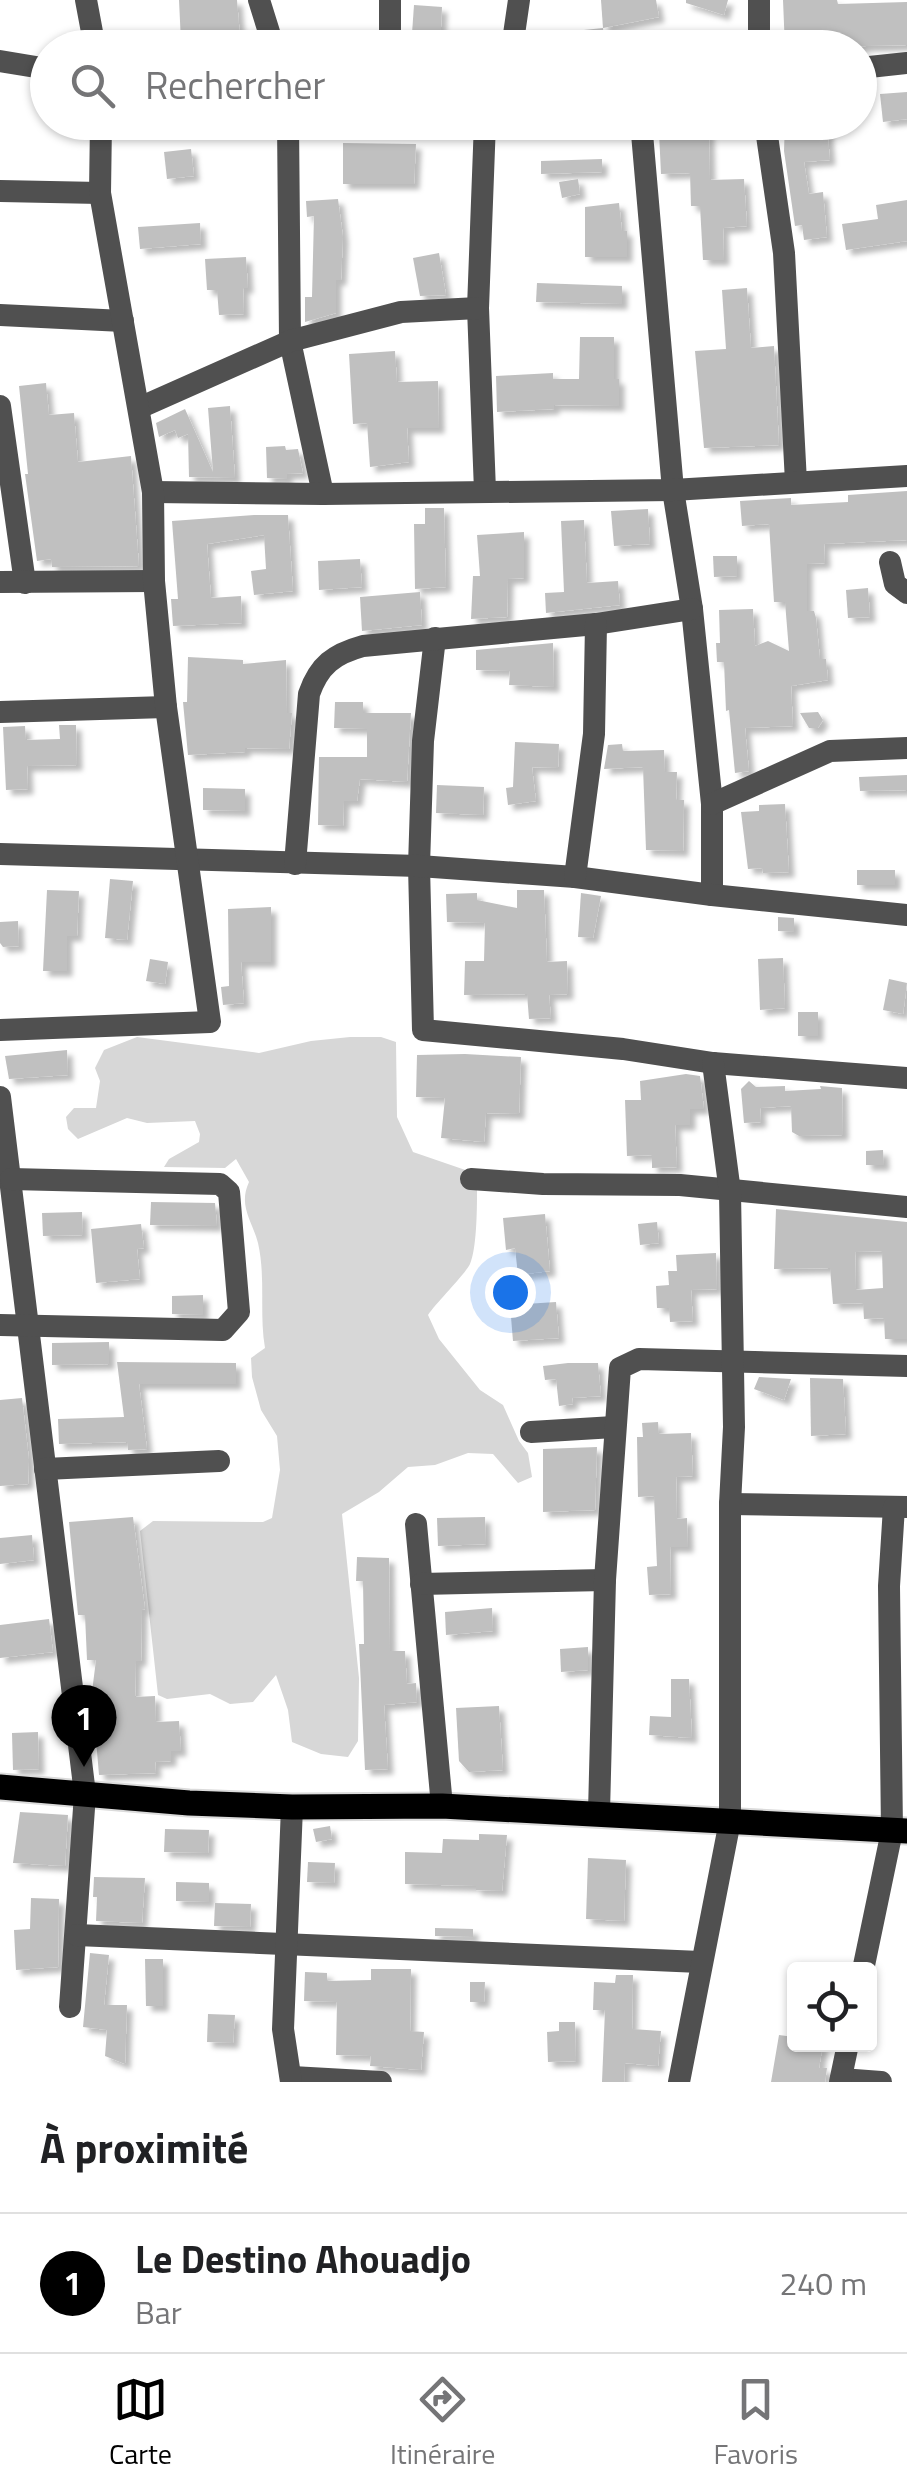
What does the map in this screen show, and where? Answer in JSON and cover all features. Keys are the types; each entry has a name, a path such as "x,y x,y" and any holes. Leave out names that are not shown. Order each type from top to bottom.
{"main road":[{"path":"0,1787 292,1807 442,1806 598,1812 899,1831"}],"street":[{"path":"86,0 92,30"},
{"path":"259,0 268,30"},
{"path":"390,0 390,30"},
{"path":"515,30 519,0"},
{"path":"759,0 759,30"},
{"path":"0,61 30,66"},
{"path":"877,66 907,63"},
{"path":"0,1030 210,1022 166,707 154,580 153,492 100,193 100,140"},
{"path":"288,140 290,341 324,494"},
{"path":"483,140 478,308 484,491"},
{"path":"643,140 673,490 692,609 712,804 712,896"},
{"path":"768,140 784,252 796,482"},
{"path":"0,190 100,193"},
{"path":"139,408 290,341 401,312 478,308"},
{"path":"0,314 123,321"},
{"path":"0,406 25,583"},
{"path":"153,492 673,490 907,476"},
{"path":"890,562 896,584 907,593"},
{"path":"0,582 154,580"},
{"path":"296,864 309,694 315,675 330,658 363,646 596,624 692,609"},
{"path":"575,877 594,734 596,624"},
{"path":"436,638 424,740 419,866 424,1030 623,1049 713,1063 907,1078"},
{"path":"0,712 166,707"},
{"path":"712,804 830,751 907,748"},
{"path":"0,854 419,866 575,877 712,896 907,915"},
{"path":"678,2082 730,1821 730,1504 734,1427 730,1192 713,1063"},
{"path":"0,1097 86,1794 70,2006"},
{"path":"0,1325 224,1330 239,1312 229,1192 220,1184 11,1179"},
{"path":"471,1180 680,1185 907,1208"},
{"path":"598,1812 604,1580 620,1368 638,1359 907,1366"},
{"path":"531,1432 614,1427"},
{"path":"45,1469 218,1462"},
{"path":"730,1504 901,1507 888,1586 899,1831 866,1962"},
{"path":"416,1524 442,1806"},
{"path":"421,1584 604,1580"},
{"path":"292,1807 283,2029 292,2079 380,2082"},
{"path":"78,1936 700,1962"},
{"path":"846,2052 841,2080 881,2082"}],"shaded area":[{"path":"137,1037 259,1053 350,1037 381,1037 396,1042 397,1117 413,1152 477,1174 473,1256 428,1315 439,1339 480,1390 503,1405 528,1453 532,1477 518,1483 493,1454 468,1453 435,1465 408,1467 379,1492 342,1514 359,1678 358,1741 348,1757 321,1754 292,1742 288,1710 276,1675 253,1702 230,1704 210,1694 167,1699 158,1695 140,1531 153,1521 263,1522 272,1518 280,1470 277,1436 261,1410 252,1377 251,1358 265,1348 262,1269 245,1206 249,1182 236,1159 225,1168 164,1167 169,1159 199,1142 195,1121 147,1123 127,1118 78,1139 68,1129 66,1117 74,1108 96,1108 100,1081 95,1068 104,1050"}],"building":[{"path":"179,0 237,0 240,30 180,30"},
{"path":"601,0 656,0 659,17 603,28"},
{"path":"686,0 728,0 724,15"},
{"path":"783,0 837,0 838,4 907,2 907,45 877,46 877,30 784,30"},
{"path":"414,5 442,7 441,30 412,30"},
{"path":"907,92 907,119 883,122 880,94"},
{"path":"659,140 709,140 710,180 744,179 747,226 723,228 724,260 703,260 700,206 691,206 690,173 661,174"},
{"path":"784,140 828,140 830,160 804,162 809,194 823,192 827,237 804,240 802,225 795,226"},
{"path":"343,143 416,144 414,184 343,184"},
{"path":"191,149 194,176 167,179 164,152"},
{"path":"602,159 602,172 541,174 541,161"},
{"path":"578,179 580,194 562,198 559,182"},
{"path":"338,199 343,237 341,280 336,280 336,313 305,322 305,297 312,297 314,216 307,217 306,201"},
{"path":"907,200 907,241 846,250 842,224 878,219 876,205"},
{"path":"619,203 622,231 627,231 627,257 585,257 585,207"},
{"path":"200,223 201,244 140,249 138,227"},
{"path":"439,253 446,295 420,296 413,258"},
{"path":"246,257 248,288 243,288 244,314 219,315 217,290 207,290 205,259"},
{"path":"537,283 622,286 622,304 536,302"},
{"path":"747,288 751,348 774,346 779,445 704,448 695,351 726,349 722,290"},
{"path":"580,337 614,337 614,379 619,379 619,406 554,405 554,409 497,412 496,376 553,373 553,379 579,379"},
{"path":"395,351 397,382 438,381 439,428 407,428 409,462 370,467 367,423 353,424 349,354"},
{"path":"46,383 49,415 74,413 78,462 131,456 139,566 52,567 51,559 37,561 25,474 19,386"},
{"path":"230,406 235,478 189,477 188,434 178,438 175,430 159,437 156,423 185,409 213,472 208,408"},
{"path":"285,446 286,450 298,449 303,473 287,474 287,479 267,478 266,447"},
{"path":"907,491 907,540 824,544 825,563 807,564 807,611 814,611 820,659 826,659 828,680 791,686 793,726 745,728 749,771 735,773 724,662 717,662 719,610 753,609 755,646 768,641 789,651 785,602 774,602 769,524 742,526 740,501 791,498 791,505 848,502 848,495"},
{"path":"425,508 444,508 446,587 415,589 414,524 425,524"},
{"path":"648,509 650,544 614,546 611,511"},
{"path":"288,515 293,591 254,595 251,571 266,569 264,535 207,544 211,598 241,596 242,623 173,626 171,599 178,599 172,521"},
{"path":"584,520 587,583 618,581 620,605 546,613 545,593 564,592 561,521"},
{"path":"524,532 524,578 508,579 507,617 471,619 473,576 480,576 477,535"},
{"path":"713,556 737,556 737,576 714,577"},
{"path":"360,559 362,587 319,590 318,561"},
{"path":"868,588 870,617 848,618 846,590"},
{"path":"420,592 422,625 362,631 360,597"},
{"path":"553,643 554,687 509,685 510,671 476,670 476,650"},
{"path":"188,657 243,660 243,664 286,660 287,713 292,713 289,749 245,748 245,752 188,755 183,702 187,702"},
{"path":"335,702 363,702 363,713 411,713 407,782 360,779 357,801 344,801 343,826 318,825 319,757 367,757 367,729 334,728"},
{"path":"818,712 823,720 818,728 809,728 800,713"},
{"path":"59,725 76,725 77,765 27,766 28,789 6,790 3,727 25,726 26,740 60,739"},
{"path":"515,742 559,744 558,768 532,767 536,801 508,805 506,788 513,787"},
{"path":"622,744 623,751 664,750 665,772 677,772 676,800 684,800 683,851 646,850 643,767 604,769 608,745"},
{"path":"907,775 907,790 860,791 859,777"},
{"path":"437,785 484,787 483,815 436,813"},
{"path":"203,788 245,789 245,811 203,810"},
{"path":"785,804 789,872 748,869 741,812 759,811 759,805"},
{"path":"857,870 895,870 895,885 857,885"},
{"path":"110,879 133,881 127,940 105,938"},
{"path":"47,890 79,891 77,936 67,936 67,971 43,971"},
{"path":"517,890 544,890 547,962 567,961 568,994 549,995 551,1018 529,1019 527,994 464,995 465,961 484,961 485,923 447,922 446,894 477,893 477,900 517,908"},
{"path":"581,893 601,896 593,938 578,937"},
{"path":"271,907 271,962 241,962 244,1003 223,1005 221,987 229,986 228,909"},
{"path":"778,917 794,918 794,932 778,931"},
{"path":"18,921 19,946 3,947 0,922"},
{"path":"783,958 785,1008 760,1010 758,959"},
{"path":"150,959 168,962 165,984 146,981"},
{"path":"889,979 907,983 903,1014 883,1010"},
{"path":"798,1012 818,1012 818,1036 798,1036"},
{"path":"67,1050 68,1075 9,1079 5,1056"},
{"path":"417,1055 521,1057 519,1114 486,1113 484,1142 441,1138 445,1098 416,1097"},
{"path":"686,1074 700,1076 704,1109 690,1109 690,1125 675,1125 677,1167 652,1168 652,1155 627,1156 625,1100 641,1100 640,1081"},
{"path":"749,1081 756,1087 785,1086 785,1091 821,1089 820,1086 842,1088 843,1135 799,1136 792,1132 791,1106 760,1108 761,1122 744,1123 741,1089"},
{"path":"883,1150 884,1165 866,1165 866,1151"},
{"path":"151,1202 215,1203 217,1226 150,1225"},
{"path":"776,1209 907,1222 907,1339 885,1339 884,1318 864,1319 863,1303 833,1304 830,1268 774,1269","holes":["882,1251 883,1288 856,1290 855,1252"]},
{"path":"82,1212 83,1235 43,1236 42,1213"},
{"path":"545,1214 550,1271 518,1275 515,1248 506,1250 503,1218"},
{"path":"657,1222 659,1243 640,1245 638,1224"},
{"path":"141,1224 144,1248 137,1249 140,1279 96,1283 91,1229"},
{"path":"716,1253 717,1289 691,1290 693,1321 670,1322 669,1308 657,1308 656,1286 669,1285 668,1271 677,1271 676,1255"},
{"path":"203,1295 203,1315 172,1314 172,1296"},
{"path":"556,1302 559,1338 513,1341 510,1305"},
{"path":"109,1342 109,1364 52,1365 52,1343"},
{"path":"117,1362 236,1363 236,1384 139,1384 147,1449 128,1450 127,1442 59,1444 58,1419 124,1417"},
{"path":"598,1363 601,1396 572,1398 573,1404 559,1406 556,1379 545,1380 543,1366"},
{"path":"759,1377 791,1379 784,1400 754,1389"},
{"path":"810,1378 843,1379 846,1434 811,1436"},
{"path":"22,1398 28,1484 0,1486 0,1400"},
{"path":"658,1422 659,1434 691,1433 693,1476 676,1477 677,1519 687,1518 688,1547 670,1547 671,1594 649,1595 647,1567 657,1566 654,1496 638,1497 637,1437 643,1437 642,1423"},
{"path":"597,1447 595,1510 543,1512 543,1449"},
{"path":"133,1517 145,1609 141,1661 136,1661 135,1697 155,1696 156,1722 179,1721 181,1751 171,1751 171,1761 155,1762 156,1773 99,1775 92,1692 96,1660 87,1660 85,1615 78,1615 69,1522"},
{"path":"485,1517 486,1544 438,1546 437,1518"},
{"path":"32,1535 34,1560 0,1564 0,1538"},
{"path":"357,1557 389,1558 390,1651 405,1651 407,1684 416,1683 417,1702 384,1705 388,1769 365,1770 359,1644 364,1644 363,1581 356,1581"},
{"path":"492,1608 493,1631 446,1635 445,1612"},
{"path":"49,1619 53,1652 0,1658 0,1625"},
{"path":"588,1647 588,1670 561,1672 560,1649"},
{"path":"671,1679 689,1679 692,1738 649,1735 650,1716 671,1717"},
{"path":"499,1706 503,1770 469,1772 459,1761 456,1708"},
{"path":"38,1732 39,1769 13,1770 12,1733"},
{"path":"20,1812 68,1815 65,1866 13,1863"},
{"path":"330,1826 332,1839 316,1842 313,1829"},
{"path":"165,1829 209,1830 208,1853 164,1852"},
{"path":"479,1834 507,1835 502,1891 476,1890 476,1886 405,1884 405,1852 442,1853 443,1839 479,1840"},
{"path":"588,1858 626,1860 624,1921 586,1919"},
{"path":"308,1862 335,1863 334,1883 307,1882"},
{"path":"94,1877 145,1878 142,1923 96,1921"},
{"path":"176,1882 209,1883 209,1902 176,1901"},
{"path":"31,1898 59,1899 58,1967 16,1970 14,1930 30,1929"},
{"path":"215,1903 251,1904 250,1927 214,1926"},
{"path":"435,1928 473,1929 473,1937 435,1936"},
{"path":"90,1953 109,1955 104,2005 127,2005 125,2064 105,2056 107,2030 83,2027"},
{"path":"145,1959 163,1959 163,2006 146,2006"},
{"path":"371,1969 411,1969 410,2031 424,2032 421,2070 370,2066 371,2056 336,2055 337,2002 304,2001 305,1972 327,1973 327,1981 371,1980"},
{"path":"616,1975 633,1975 632,2029 661,2031 658,2066 625,2063 624,2082 602,2082 605,2010 593,2010 594,1982 615,1983"},
{"path":"470,1982 485,1982 484,2002 470,2002"},
{"path":"208,2014 235,2015 233,2043 207,2042"},
{"path":"559,2022 575,2022 576,2061 548,2062 547,2032 559,2031"},
{"path":"779,2035 787,2036 787,2052 822,2052 819,2068 827,2068 825,2082 771,2082"}],"place":[{"name":"Le Destino Ahouadjo","path":"84,1767"}]}
